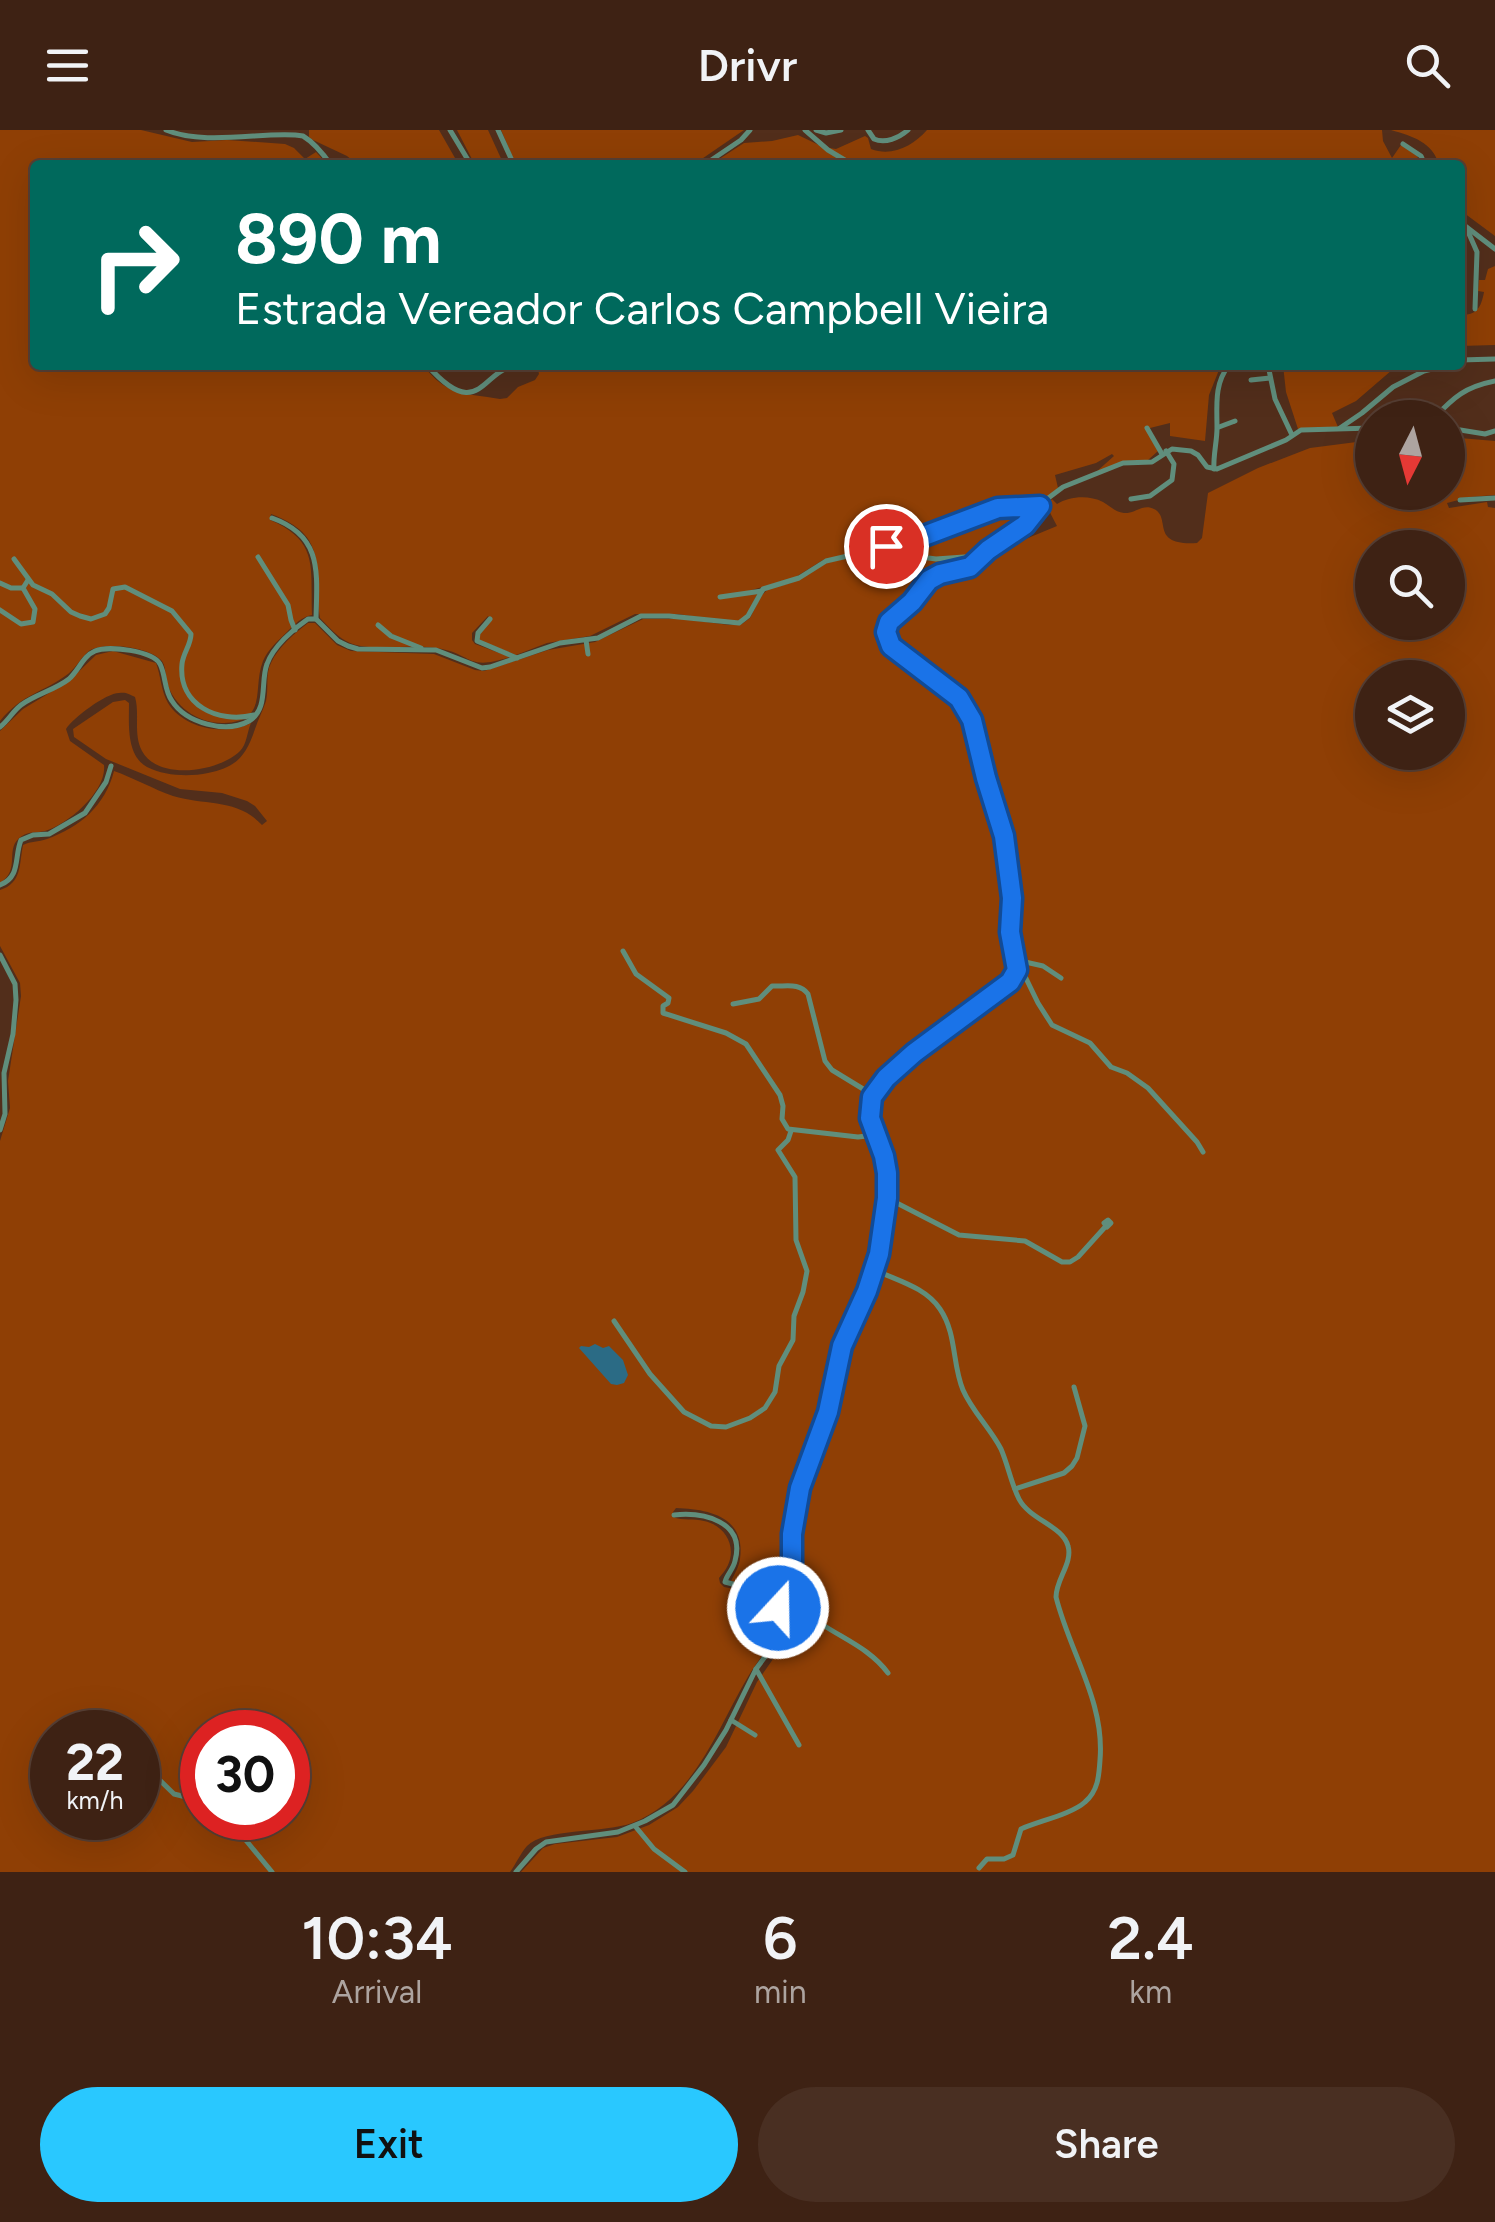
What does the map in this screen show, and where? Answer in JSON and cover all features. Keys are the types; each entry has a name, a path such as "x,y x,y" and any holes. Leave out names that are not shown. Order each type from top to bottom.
{"street":[{"path":"166,130 192,137 268,130 303,133 327,160"},
{"path":"450,130 468,160"},
{"path":"498,130 511,160"},
{"path":"711,160 750,130"},
{"path":"805,130 845,160"},
{"path":"816,130 841,130"},
{"path":"868,130 875,140 883,141 908,130"},
{"path":"1404,144 1422,160"},
{"path":"1465,226 1495,248"},
{"path":"1465,228 1478,259 1474,309"},
{"path":"1465,360 1495,359"},
{"path":"432,370 450,386 464,392 479,390 504,370"},
{"path":"1218,469 1213,457 1218,388 1225,370"},
{"path":"1269,370 1281,414 1292,435"},
{"path":"1377,400 1393,386 1430,370"},
{"path":"1251,380 1270,378"},
{"path":"1450,400 1495,381"},
{"path":"1338,430 1355,418"},
{"path":"1218,427 1235,421"},
{"path":"1131,499 1150,496 1171,481 1174,466 1147,428"},
{"path":"516,1872 546,1842 604,1835 635,1826 678,1800 731,1720 756,1669 782,1634 792,1597 792,1534 800,1488 828,1412 842,1346 875,1270 887,1198 886,1164 869,1113 873,1095 914,1053 1010,982 1017,970 1010,932 1012,898 1004,836 972,720 959,698 891,646 886,632 889,622 929,580 965,569 1025,525 1042,504 1065,486 1125,463 1150,463 1174,449 1190,451 1207,467 1218,469 1303,430 1355,429"},
{"path":"1465,431 1485,434 1495,431"},
{"path":"1465,500 1495,498"},
{"path":"720,597 762,590 799,578 826,561 908,542 992,510 1042,504"},
{"path":"272,518 294,528 312,550 316,619 338,642 374,650 444,652 482,668 560,643 598,638 631,620 650,615 739,623 748,616 762,590"},
{"path":"921,557 981,556"},
{"path":"258,558 288,605 296,630"},
{"path":"14,559 36,587 86,618 105,614 111,592 119,587 131,589 172,611 192,634 182,662 183,686 189,697 218,715 240,718 257,714"},
{"path":"23,588 28,580"},
{"path":"0,583 23,588"},
{"path":"0,610 21,624 33,622 35,609 23,588"},
{"path":"0,727 22,705 70,678 86,658 101,649 117,648 154,658 162,667 173,704 180,710 222,727 250,721 257,714 264,693 268,662 308,619 316,619"},
{"path":"490,619 478,633 477,642 517,658"},
{"path":"378,625 391,636 424,649"},
{"path":"586,640 588,654"},
{"path":"0,885 14,874 21,840 49,834 86,813 106,782 110,766"},
{"path":"614,1322 650,1374 684,1412 711,1426 726,1427 765,1408 773,1396 779,1366 793,1340 794,1316 806,1278 806,1263 796,1240 796,1177 778,1150 788,1140 790,1130 782,1119 780,1095 746,1044 726,1033 663,1013 662,1008 670,998 636,974 623,951"},
{"path":"0,954 15,984 16,1000 4,1073 6,1114 0,1130"},
{"path":"1016,960 1043,966 1061,978"},
{"path":"1016,960 1052,1025 1084,1039 1111,1067 1152,1091 1203,1152"},
{"path":"733,1004 759,999 770,987 797,986 808,994 828,1066 873,1095"},
{"path":"790,1130 875,1135"},
{"path":"887,1198 952,1233 1025,1241 1062,1262 1078,1257 1106,1226"},
{"path":"875,1270 918,1289 940,1310 950,1329 961,1386 1001,1450 1015,1489 1027,1510 1061,1535 1069,1547 1056,1597 1102,1738 1096,1789 1071,1811 1021,1829 1013,1855 987,1859 979,1868"},
{"path":"1015,1489 1064,1473 1077,1458 1085,1426 1074,1387"},
{"path":"674,1516 702,1516 726,1524 736,1556 725,1582 742,1586 773,1606 790,1611"},
{"path":"792,1597 818,1621 877,1660 888,1673"},
{"path":"756,1669 799,1745"},
{"path":"731,1720 756,1735"},
{"path":"160,1780 180,1796"},
{"path":"635,1826 654,1849 686,1872"},
{"path":"246,1840 272,1872"}],"shaded area":[{"path":"0,130 141,130 192,142 285,144 305,159 316,152 323,160 30,160 30,370 427,370 448,388 500,399 535,380 538,370 1219,370 1209,395 1205,441 1170,436 1170,423 1146,429 1158,451 1147,461 1123,461 1095,473 1112,454 1055,475 1058,488 1038,504 986,509 905,540 823,560 794,578 720,599 758,593 739,621 635,614 590,636 547,643 516,655 479,640 491,620 488,616 472,633 472,640 510,657 485,663 448,650 359,646 342,638 320,618 311,543 303,532 271,514 270,520 286,528 305,547 311,570 312,615 296,624 268,653 260,671 256,701 248,716 224,723 197,717 175,699 161,660 147,652 115,646 89,651 68,674 25,699 0,721"},
{"path":"309,130 439,130 456,160 352,160 309,137"},
{"path":"457,130 488,130 502,160 472,160"},
{"path":"501,130 744,130 700,160 514,160"},
{"path":"927,130 1382,130 1392,158 1401,145 1419,160 718,160 744,143 798,135 836,149 865,136 871,149 887,152 915,141"},
{"path":"1391,130 1495,130 1495,236 1465,214 1465,160 1437,160 1427,145"},
{"path":"1495,266 1495,345 1465,346 1465,314 1480,306 1484,292 1478,291 1479,280 1485,280 1488,269"},
{"path":"1284,370 1392,370 1357,400 1332,413 1338,427 1298,429"},
{"path":"1465,438 1495,441 1495,495 1465,498"},
{"path":"1355,442 1355,510 1465,510 1465,505 1487,502 1488,507 1495,508 1495,1872 521,1872 543,1848 617,1837 649,1825 678,1807 726,1747 757,1682 785,1642 799,1601 799,1542 807,1496 839,1413 852,1353 879,1288 888,1254 896,1176 876,1119 879,1097 897,1076 1012,990 1024,973 1016,929 1018,888 1008,827 981,714 965,692 902,649 893,637 894,625 934,584 968,573 1016,543 1057,526 1046,505 1052,499 1057,504 1074,498 1092,498 1124,513 1150,507 1159,513 1167,536 1182,543 1197,543 1202,538 1208,493 1310,448"},
{"path":"1035,509 1017,528 965,563 924,576 906,604 883,620 880,628 887,650 947,694 966,717 980,781 995,824 1007,897 1005,928 1012,969 1003,983 887,1064 863,1095 862,1118 879,1168 876,1224 867,1264 842,1325 791,1504 787,1604 778,1604 747,1585 731,1581 739,1562 740,1545 737,1533 723,1518 701,1510 676,1508 673,1512 673,1517 711,1523 723,1531 731,1550 727,1567 719,1578 724,1587 745,1591 784,1615 774,1639 749,1675 702,1760 688,1780 654,1812 632,1823 535,1840 510,1872 0,1872 0,1141 10,1108 8,1081 21,996 20,983 0,946 0,890 16,878 23,845 47,839 90,814 114,771 173,796 242,810 262,825 267,821 247,801 222,793 180,789 106,759 74,737 73,729 113,702 125,700 129,703 132,747 140,762 169,774 208,773 233,764 244,753 266,701 271,663 282,646 308,623 315,623 337,645 351,651 434,654 484,671 548,650 595,642 643,619 742,624 768,589 791,583 827,563 914,542 989,514"},
{"path":"113,651 156,663 168,703 184,719 218,729 251,723 244,745 230,758 204,768 161,767 150,760 139,744 135,697 119,693 98,701 66,729 70,741 104,765 99,785 84,805 64,821 45,831 25,834 17,841 10,871 0,883 0,731 23,709 69,681 96,655"}],"water":[{"path":"609,1346 623,1360 628,1375 624,1383 611,1384 579,1348"}],"route":[{"path":"778,1608 790,1611 792,1604 792,1534 800,1488 828,1412 847,1331 867,1291 879,1254 887,1173 870,1118 872,1097 914,1053 1010,982 1017,970 1010,932 1012,898 1004,836 972,720 959,698 891,646 886,632 889,622 929,580 970,567 1025,525 1040,506 998,508 908,542 886,546"}]}
